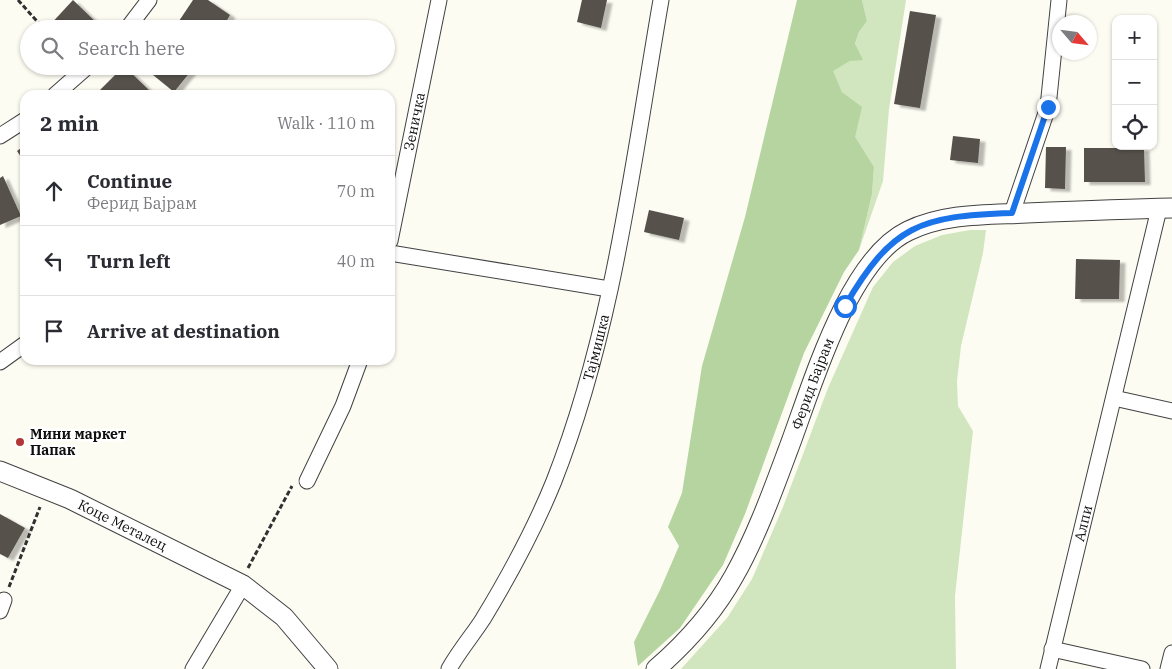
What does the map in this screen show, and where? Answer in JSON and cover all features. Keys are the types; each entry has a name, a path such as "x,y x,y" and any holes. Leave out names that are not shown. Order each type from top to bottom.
{"street":[{"path":"134,20 149,0"},
{"name":"Зеничка","path":"395,216 439,0"},
{"name":"Тајмишка","path":"449,668 488,609 522,549 553,483 584,397 609,289 661,0"},
{"path":"1012,213 1048,107 1059,0"},
{"path":"61,90 78,75"},
{"path":"0,136 20,123"},
{"name":"Ферид Бајрам","path":"656,669 681,647 704,621 734,576 784,461 826,348 845,306 877,257 906,232 921,226 973,214 1166,208"},
{"name":"Алпи","path":"1048,669 1114,398 1166,208"},
{"path":"395,254 609,289"},
{"path":"0,362 20,348"},
{"path":"307,481 343,406 358,365"},
{"path":"1114,398 1172,411"},
{"name":"Коце Металец","path":"0,471 70,499 242,585 284,617 328,669"},
{"path":"193,669 242,585"},
{"path":"1052,649 1142,669"},
{"path":"1168,669 1172,652"}],"path":[{"path":"18,0 36,20"},
{"path":"242,585 249,564 290,486 307,481"},
{"path":"2,606 43,499"}],"green space":[{"path":"797,0 862,0 867,21 859,32 855,44 863,60 850,61 833,71 842,92 862,107 855,137 874,167 872,194 859,250 844,272 804,353 745,514 723,565 680,628 638,666 634,642 679,546 668,527 682,493 702,366 745,217"},
{"path":"862,0 906,0 889,109 883,181 859,250 872,194 874,167 854,137 861,107 842,92 832,71 850,61 859,32 867,21"},
{"path":"970,230 986,230 983,253 961,346 957,381 958,406 973,431 955,596 956,669 681,669 727,618 752,579 783,507 828,388 873,287 893,262 915,246 942,235"}],"building":[{"path":"73,0 94,20 54,20"},
{"path":"193,0 208,0 230,15 227,20 180,20"},
{"path":"582,0 607,0 601,28 577,22"},
{"path":"910,11 936,15 920,108 894,104"},
{"path":"115,75 133,75 149,90 100,90"},
{"path":"153,75 188,75 176,90 172,90"},
{"path":"953,136 980,139 978,163 950,160"},
{"path":"1046,147 1066,147 1065,189 1045,188"},
{"path":"1084,148 1144,150 1145,182 1084,182"},
{"path":"3,176 20,216 0,225 0,178"},
{"path":"649,210 684,218 679,240 644,232"},
{"path":"1076,259 1120,260 1119,299 1075,299"},
{"path":"0,514 25,528 8,558 0,554"}],"place":[{"name":"Мини маркет Папак","path":"20,442"}],"route":[{"path":"845,306 877,257 889,244 906,232 941,220 973,214 1012,213 1044,126 1048,107"}]}
